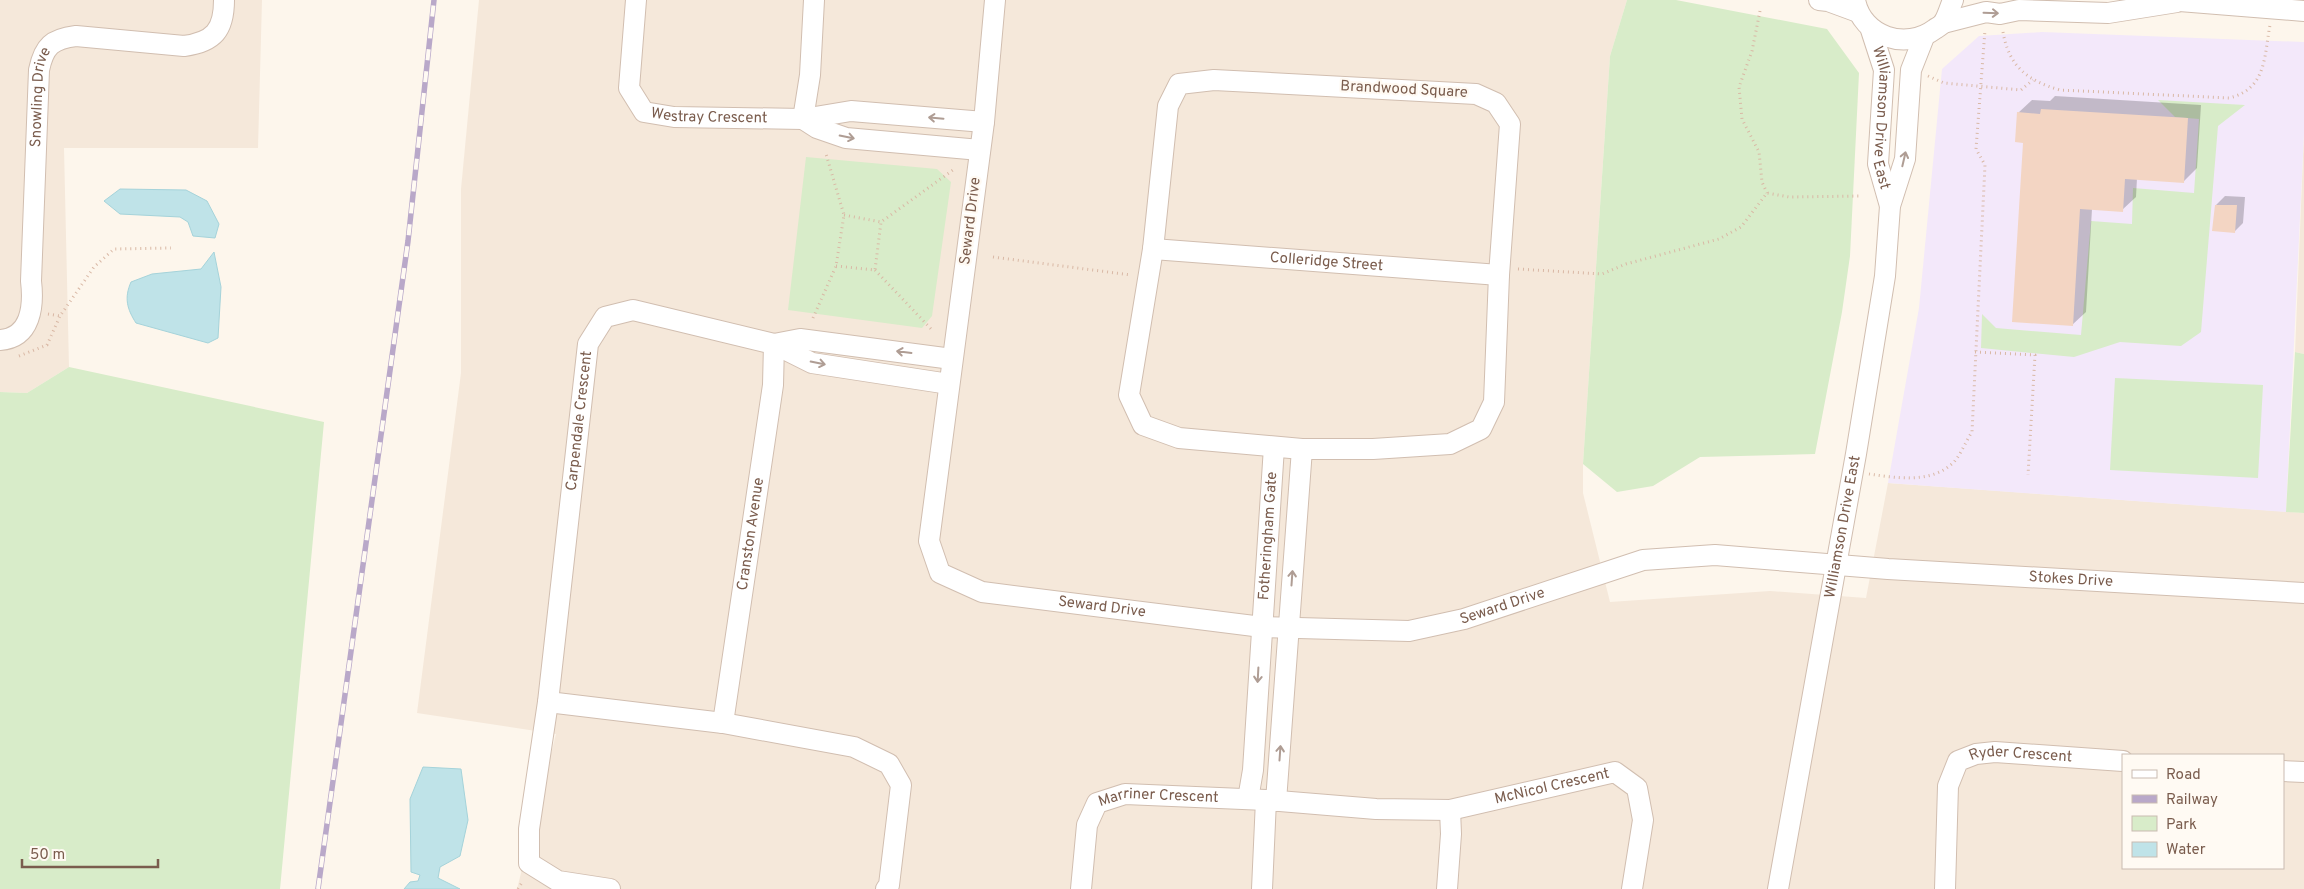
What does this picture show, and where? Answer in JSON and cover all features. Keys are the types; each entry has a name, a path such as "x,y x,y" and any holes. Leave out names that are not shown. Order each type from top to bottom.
{"street":[{"name":"Snowling Drive","path":"0,340 9,340 25,327 32,311 31,281 39,70 45,51 61,38 76,36 184,46 197,44 207,41 222,24 224,0"},
{"name":"Westray Crescent","path":"636,0 630,88 644,112 674,117 802,119 851,112 984,122"},
{"path":"802,119 810,74 814,0"},
{"name":"Seward Drive","path":"995,0 984,122 968,254 952,359 929,541 940,573 982,592 1262,627 1288,626 1409,631 1464,619 1643,560 1715,555 1837,565"},
{"path":"1819,0 1856,6 1872,30 1897,41 1924,37 1943,23 2019,10 2108,13 2172,1 2304,11"},
{"path":"1943,23 1953,0"},
{"name":"Williamson Drive East","path":"1872,30 1884,70 1878,164 1890,206"},
{"name":"Williamson Drive East","path":"1778,889 1787,848 1854,471 1885,276 1890,206 1905,159 1911,70 1924,37"},
{"name":"Brandwood Square","path":"1214,80 1476,94 1496,103 1510,124 1500,271 1494,402 1481,429 1450,444 1373,449 1302,449 1179,438 1143,426 1129,395 1153,249 1168,106 1180,84 1214,80"},
{"name":"Westray Crescent","path":"802,119 817,128 846,138 980,150"},
{"name":"Colleridge Street","path":"1153,249 1500,271"},
{"name":"Carpendale Crescent","path":"610,889 558,881 529,862 529,829 548,702 588,344 604,317 633,310 774,344 812,363 949,384"},
{"name":"Carpendale Crescent","path":"774,344 800,338 952,359"},
{"name":"Cranston Avenue","path":"723,724 773,385 774,344"},
{"name":"Fotheringham Gate","path":"1262,627 1274,447"},
{"name":"Fotheringham Gate","path":"1288,626 1302,449"},
{"name":"Stokes Drive","path":"1837,565 2304,593"},
{"path":"1262,889 1264,800 1288,626"},
{"path":"1262,627 1253,770 1264,800"},
{"path":"548,702 723,724 854,747 889,764 901,785 889,885 886,889"},
{"name":"Ryder Crescent","path":"1945,889 1948,786 1958,761 1976,754 1995,752 2122,761"},
{"path":"2284,771 2304,772"},
{"name":"McNicol Crescent","path":"1264,800 1376,809 1450,810 1614,772 1638,788 1643,820 1632,889"},
{"name":"Marriner Crescent","path":"1081,889 1087,825 1097,803 1125,794 1264,800"},
{"path":"1447,889 1451,834 1450,810"},
{"name":"Williamson Drive East","path":"1787,848 1790,889"}],"path":[{"path":"1993,13 2012,59 2024,74 2041,85 2060,90 2229,98 2240,95 2253,86 2262,71 2272,9"},
{"path":"1760,11 1752,51 1739,87 1742,119 1759,152 1762,182 1766,193"},
{"path":"1854,471 1917,478 1931,476 1944,470 1955,461 1972,432 1985,165 1976,149 1981,87 1993,13"},
{"path":"1911,70 1944,83 1981,87 2022,90 2033,80"},
{"path":"813,318 836,266 844,215 826,154"},
{"path":"844,215 881,222 954,170"},
{"path":"1766,193 1789,197 1862,196"},
{"path":"1500,271 1602,274 1626,264 1719,238 1740,228 1766,193"},
{"path":"875,270 881,222"},
{"path":"48,314 60,316 94,266 114,249 171,248"},
{"path":"993,257 1147,277"},
{"path":"836,266 875,270 933,331"},
{"path":"1975,352 2035,355 2028,475"}],"shaded area":[{"path":"0,0 262,0 258,148 64,148 69,367 27,393 0,392"},
{"path":"479,0 1627,0 1610,56 1583,464 1583,493 1610,602 1770,591 1866,598 1888,483 2304,513 2304,889 517,889 556,734 417,713 461,373 461,189"},
{"path":"2042,32 2304,42 2304,133 2286,512 1888,483 1919,308 1942,69 1979,36"},
{"path":"2304,133 2304,354 2295,352"}],"green space":[{"path":"1627,0 1676,0 1827,29 1859,73 1850,256 1842,312 1815,454 1700,457 1653,486 1617,492 1583,464 1610,56"},
{"path":"2158,100 2245,105 2218,126 2201,332 2181,346 2120,342 2074,357 1981,348 1982,314 1996,328 2081,335 2091,221 2132,224 2133,188 2194,193 2199,119 2175,117"},
{"path":"806,157 937,169 951,182 932,316 922,328 788,310"},
{"path":"2295,352 2304,354 2304,513 2286,512"},
{"path":"69,367 324,422 280,889 0,889 0,392 27,393"},
{"path":"2115,378 2263,385 2258,478 2110,470"}],"water":[{"path":"120,189 186,190 207,201 219,224 215,238 193,236 188,222 180,217 120,214 104,201"},
{"path":"214,252 221,287 218,338 208,343 136,323 130,313 127,298 131,282 152,274 201,269"},
{"path":"423,767 461,769 468,820 460,856 440,867 438,878 460,889 404,889 410,882 418,881 420,875 411,872 410,799"}],"building":[{"path":"2041,109 2188,118 2184,183 2125,179 2123,212 2080,209 2073,326 2012,322 2023,143 2015,142 2017,112 2040,114"},
{"path":"2215,205 2237,205 2235,233 2212,231"}],"railway":[{"path":"318,889 408,241 434,0"}]}
